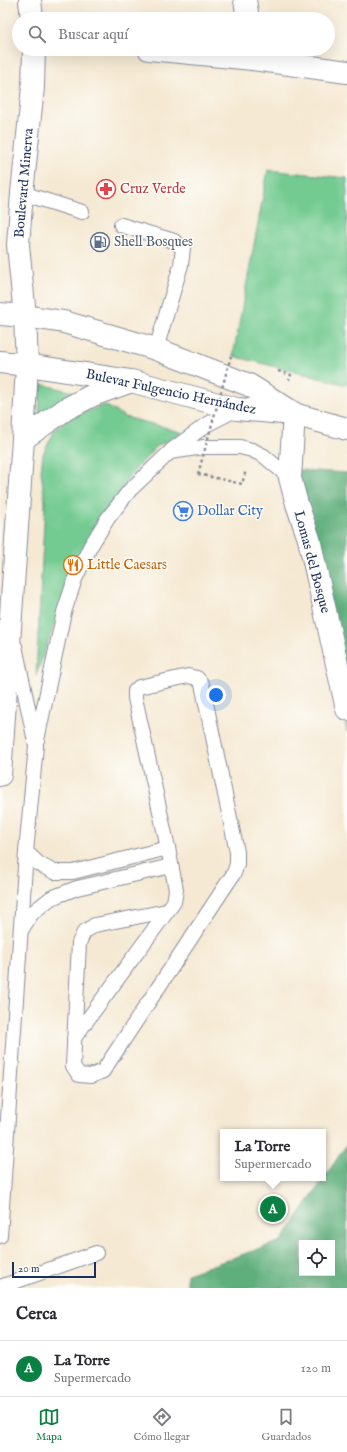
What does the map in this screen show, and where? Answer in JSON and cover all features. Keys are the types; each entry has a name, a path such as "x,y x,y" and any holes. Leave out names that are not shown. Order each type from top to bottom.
{"street":[{"path":"30,0 31,12"},
{"path":"245,0 247,12"},
{"name":"Boulevard Minerva","path":"0,775 27,365 25,316 18,245 33,87 34,56"},
{"path":"263,56 347,72"},
{"name":"Bulevar Fulgencio Hernández","path":"0,314 64,322 156,349 249,386 294,414"},
{"name":"Bulevar Fulgencio Hernández","path":"0,362 131,381 237,409 294,414 347,429"},
{"path":"23,439 44,424 93,395 131,381"},
{"name":"Lomas del Bosque","path":"294,414 290,478 309,539 347,709"}],"lane":[{"path":"22,193 82,212"},
{"path":"121,225 174,241 183,248 181,265 156,349"},
{"path":"0,1236 26,852 36,746 64,612 75,579 90,547 108,518 130,490 170,452 206,425 237,409"},
{"path":"170,452 204,447 240,447 252,450 264,456 290,478"},
{"path":"10,626 36,746"},
{"path":"74,1038 174,902 176,890 135,698 135,691 139,687 188,676 197,678 202,684 235,844 237,864 234,873 103,1071 91,1076 79,1075 73,1066 74,1038 79,943 84,932 95,925 167,911"},
{"path":"26,852 39,864 54,872 73,872 168,848"},
{"path":"21,931 32,913 51,898 77,888 171,866"},
{"path":"0,1288 96,1253"}],"path":[{"path":"231,356 198,474 242,484 246,471"}],"green space":[{"path":"268,170 347,178 347,385 233,356"},
{"path":"40,384 78,393 39,422"},
{"path":"105,405 125,417 183,432 156,447 128,478 98,527 64,597 36,676 45,503 41,471 43,454 55,430 71,417"},
{"path":"285,469 347,473 347,732"},
{"path":"347,1144 347,1288 187,1288 187,1274 281,1241 322,1181 326,1181 326,1175"}],"place":[{"name":"Cruz Verde","path":"106,189"},
{"name":"Shell Bosques","path":"100,242"},
{"name":"Dollar City","path":"183,511"},
{"name":"Little Caesars","path":"73,565"},
{"name":"La Torre","path":"273,1209"}]}
